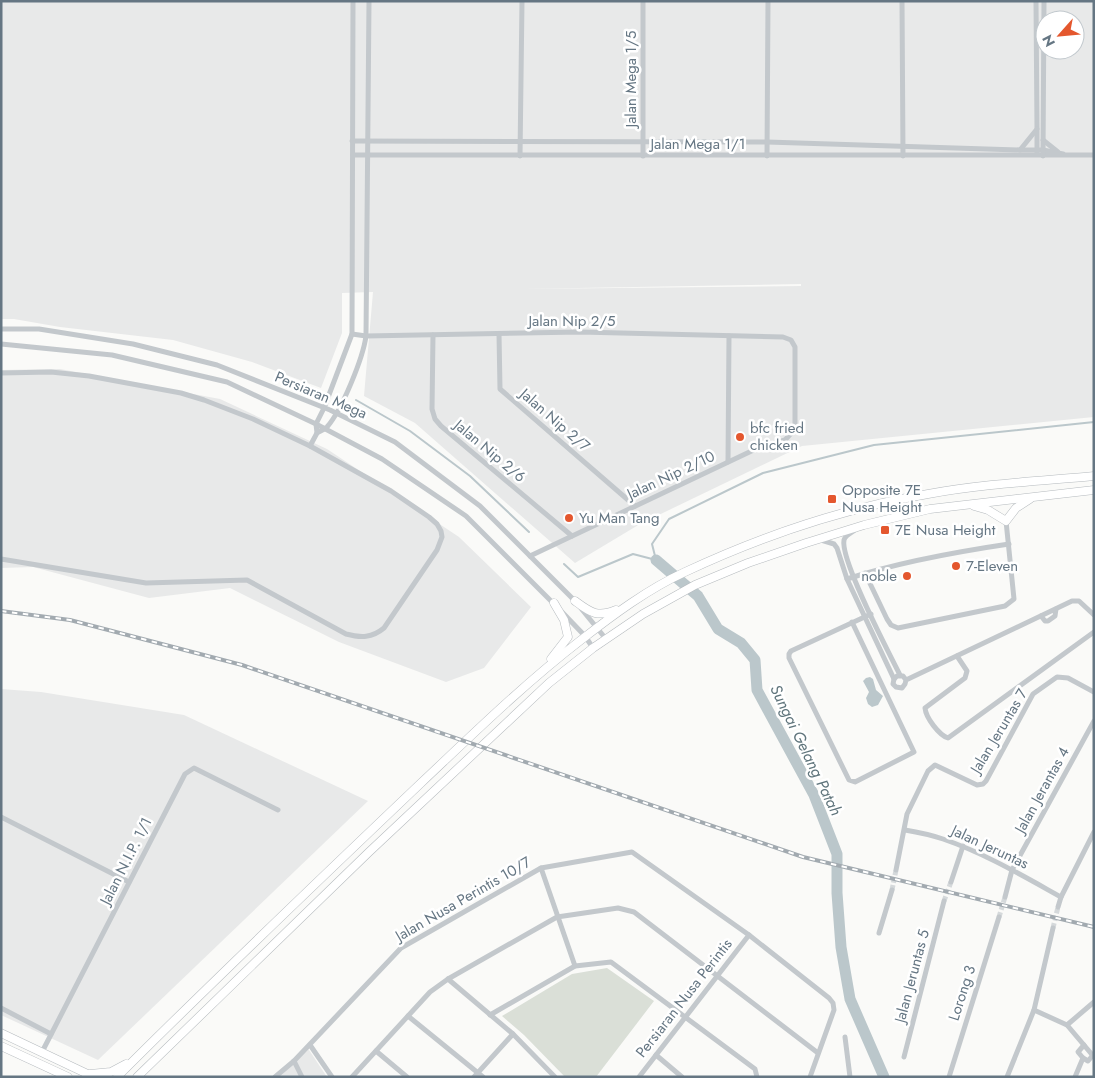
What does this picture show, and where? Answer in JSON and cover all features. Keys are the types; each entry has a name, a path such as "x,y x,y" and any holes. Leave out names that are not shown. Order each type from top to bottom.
{"main road":[{"path":"575,601 590,611 604,615 683,573 752,544 858,508 929,494 994,485 1094,476"},
{"path":"137,1077 145,1073 274,943 549,683 606,639 643,614 685,591 748,564 864,525 930,510 969,504 1094,490"},
{"path":"969,504 988,510 1006,521 1016,508 1033,497"},
{"path":"118,1077 319,880 540,672 634,600"},
{"path":"540,672 568,637 564,620 554,603"},
{"path":"1,1033 91,1075 111,1072 135,1060"},
{"path":"1,1046 68,1077"}],"street":[{"path":"317,433 316,424 352,334 353,1"},
{"path":"310,446 317,433 325,428 337,414 364,351 366,336 369,1"},
{"path":"520,156 522,1"},
{"name":"Jalan Mega 1/5","path":"642,156 644,1"},
{"path":"767,156 768,1"},
{"path":"902,1 903,156"},
{"path":"1036,1 1037,129 1040,153"},
{"path":"1040,153 1043,140 1044,1"},
{"path":"1020,150 1037,129"},
{"path":"1043,140 1066,156"},
{"path":"352,141 767,142 1020,150 1066,156 1094,155"},
{"path":"1040,153 1058,152"},
{"name":"Jalan Mega 1/1","path":"352,155 903,156 1040,153"},
{"name":"Persiaran Mega","path":"1,329 46,330 133,344 217,365 324,408 395,442 480,506 575,601 606,639"},
{"name":"Jalan Nip 2/5","path":"352,334 366,336 580,332 783,337 791,340 796,347 795,429"},
{"name":"Jalan Nip 2/7","path":"499,334 500,390 635,506"},
{"name":"Jalan Nip 2/6","path":"432,335 432,409 435,419 572,536"},
{"path":"728,462 729,336"},
{"name":"Persiaran Mega","path":"1,344 112,355 227,382 325,428 382,458 466,516 554,603 594,648"},
{"path":"1,373 51,372 89,376 181,393 253,418 310,446 391,491 437,524 442,537 437,550 384,628 378,633 359,638 346,634 247,580 146,583 1,559"},
{"name":"Jalan Nip 2/10","path":"530,556 760,447 785,440 795,429"},
{"path":"865,573 887,619 891,625 898,628 1005,606 1014,599 1006,521"},
{"path":"864,525 846,536 844,546 853,577 900,675 906,680"},
{"path":"818,540 827,540 837,548 847,579 894,679 893,684 898,688 904,686 906,680 1041,616 1048,622 1055,616 1056,609 1076,601 1079,601 1094,615"},
{"path":"847,579 865,573 961,551 1009,544"},
{"path":"852,622 914,752 855,782 848,780 789,658 789,654 792,651 852,622 871,614"},
{"path":"957,656 967,672 965,678 925,708 926,713 942,735 948,738 1094,632"},
{"path":"894,679 900,675"},
{"name":"Jalan Jeruntas 7","path":"905,830 907,814 928,771 934,765 977,785 983,784 1033,694 1039,689 1057,677 1068,678 1094,692"},
{"name":"Jalan Jerantas 4","path":"1012,870 1094,721"},
{"name":"Jalan N.I.P. 1/1","path":"42,1052 185,774 194,768 278,810"},
{"path":"1,817 129,882"},
{"path":"896,870 905,830"},
{"name":"Jalan Jeruntas","path":"905,830 941,838 963,846 1061,896"},
{"path":"1058,907 1061,896 1094,832"},
{"path":"951,882 963,846"},
{"name":"Jalan Nusa Perintis 10/7","path":"275,1077 310,1045 401,948 541,868 632,852 749,935 829,998 833,1003 834,1010 818,1053"},
{"path":"541,868 574,966"},
{"path":"1005,897 1012,870"},
{"path":"879,933 892,890"},
{"name":"Jalan Jeruntas 5","path":"904,1057 944,901"},
{"path":"352,1077 430,992 448,979 557,917 618,908 634,912 818,1053 810,1077"},
{"name":"Lorong 3","path":"948,1077 999,917"},
{"path":"1008,1077 1034,1010 1053,928"},
{"name":"Persiaran Nusa Perintis","path":"639,1077 749,935"},
{"path":"490,1015 574,966 611,962 755,1069 757,1077"},
{"path":"448,979 513,1034 555,1077"},
{"path":"1067,1025 1094,1002"},
{"path":"1,1008 51,1034"},
{"path":"1034,1010 1067,1025 1084,1045 1093,1056 1088,1061 1078,1052 1084,1045"},
{"path":"408,1016 483,1077"},
{"path":"474,1077 513,1034"},
{"path":"845,1037 850,1077"},
{"path":"310,1045 332,1077"},
{"path":"376,1051 407,1077"},
{"path":"656,1056 682,1077"},
{"path":"1075,1077 1083,1058"},
{"path":"294,1061 302,1077"}],"shaded area":[{"path":"1,1 1094,1 1094,417 802,446 640,524 575,563 415,423 364,396 373,292 342,293 342,333 321,388 252,362 173,340 60,327 14,319 1,319","holes":["801,284 801,286 521,289"]},
{"path":"60,369 220,399 327,449 459,537 531,607 484,668 446,682 339,642 230,588 149,598 33,567 1,568 1,370"},
{"path":"870,677 873,679 876,690 883,696 878,705 872,707 868,704 866,698 869,692 863,681"},
{"path":"1,689 41,692 184,715 368,801 98,1060 1,1015"},
{"path":"607,968 654,1001 596,1077 565,1077 524,1035 502,1016 572,974"},
{"path":"307,1047 327,1077 276,1077"}],"waterway":[{"path":"356,400 410,431 470,476 529,532"},
{"path":"564,564 578,577 633,554 656,560 652,544 669,519 763,473 874,445 1094,422"},
{"name":"Sungai Gelang Patah","path":"656,560 698,596 718,629 741,643 755,660 757,690 814,795 837,854 837,893 841,947 850,999 884,1077"}],"tunnel":[{"path":"892,890 896,870"},
{"path":"944,901 951,882"},
{"path":"999,917 1005,897"},
{"path":"1053,928 1058,907"}],"railway":[{"path":"1,611 70,620 242,665 803,857 1094,927"}],"place":[{"name":"bfc fried chicken","path":"740,437"},
{"name":"Opposite 7E Nusa Height","path":"832,499"},
{"name":"Yu Man Tang","path":"569,518"},
{"name":"7E Nusa Height","path":"885,530"},
{"name":"7-Eleven","path":"956,566"},
{"name":"noble","path":"907,576"}]}
